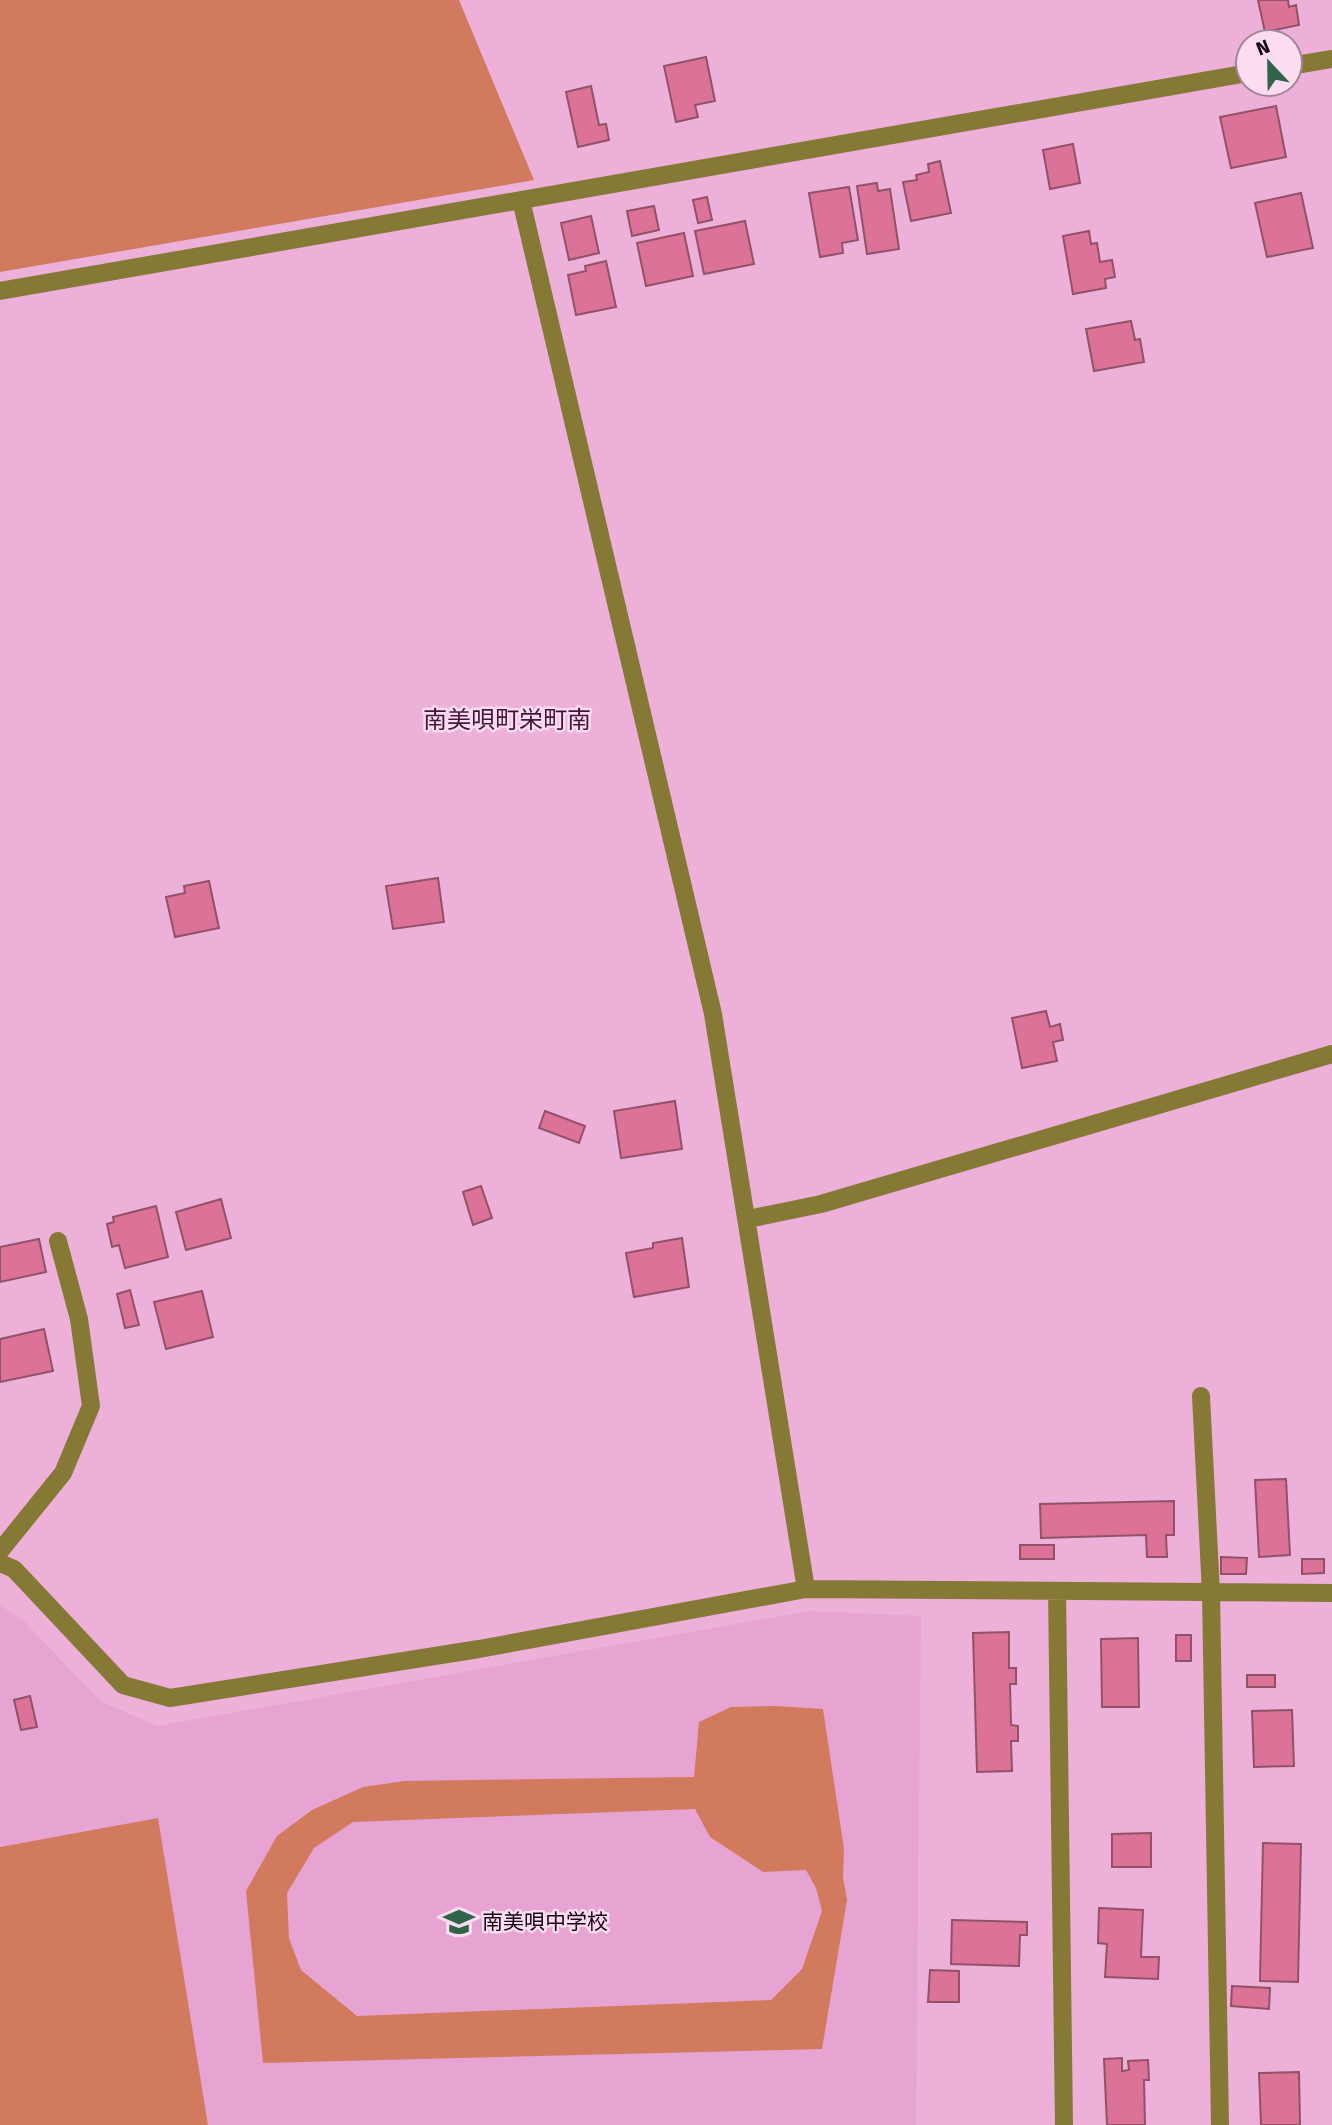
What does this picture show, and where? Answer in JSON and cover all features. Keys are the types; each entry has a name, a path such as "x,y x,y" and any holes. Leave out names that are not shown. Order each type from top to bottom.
{"street":[{"path":"1304,64 1332,59"},
{"path":"0,291 1234,75"},
{"path":"521,200 713,1014 806,1589"},
{"path":"748,1219 821,1204 1332,1054"},
{"path":"0,1551 62,1473 91,1406 79,1319 58,1241"},
{"path":"1201,1396 1211,1592 1220,2125"},
{"path":"0,1563 15,1569 123,1685 170,1698 479,1648 806,1589 1332,1593"},
{"path":"1057,1591 1065,2125"}],"shaded area":[{"path":"0,0 459,0 534,180 0,272"},
{"name":"南美唄中学校","path":"0,1605 24,1621 100,1701 157,1726 809,1611 921,1616 916,2125 0,2125"},
{"path":"731,1707 823,1709 844,1849 843,1877 847,1900 822,2049 263,2063 246,1891 277,1836 312,1810 363,1787 404,1781 694,1777 699,1722","holes":["695,1809 710,1837 763,1872 806,1870 816,1888 822,1911 802,1969 771,2000 357,2016 301,1970 289,1938 287,1893 314,1848 353,1822"]},
{"path":"158,1818 208,2125 0,2125 0,1847"}],"building":[{"path":"1258,0 1288,0 1289,7 1296,5 1299,25 1264,28"},
{"path":"706,57 715,101 695,105 698,117 676,122 664,66"},
{"path":"591,86 599,125 606,124 609,140 578,147 566,92"},
{"path":"1276,106 1286,157 1231,168 1220,117"},
{"path":"1073,144 1080,183 1050,189 1043,150"},
{"path":"940,161 951,213 911,221 903,182 917,180 916,175 929,172 928,164"},
{"path":"877,183 878,191 890,189 899,249 867,254 857,186"},
{"path":"849,187 858,240 842,243 843,253 820,257 809,193"},
{"path":"1301,193 1313,248 1267,257 1255,203"},
{"path":"707,197 712,220 698,223 693,200"},
{"path":"654,206 659,230 632,236 627,211"},
{"path":"591,216 599,253 569,260 561,223"},
{"path":"745,221 754,264 704,274 695,231"},
{"path":"1089,231 1091,244 1097,243 1100,262 1112,260 1115,277 1105,279 1106,288 1073,294 1063,236"},
{"path":"684,233 693,276 646,286 637,243"},
{"path":"606,261 616,307 576,315 568,275 586,271 585,266"},
{"path":"1131,321 1135,340 1140,339 1144,362 1094,371 1086,329"},
{"path":"438,878 444,922 393,929 386,886"},
{"path":"209,881 219,928 175,937 166,897 185,893 184,886"},
{"path":"1046,1011 1050,1027 1060,1024 1063,1040 1053,1042 1057,1061 1022,1068 1012,1018"},
{"path":"675,1101 682,1149 621,1158 614,1111"},
{"path":"545,1111 585,1126 579,1143 539,1128"},
{"path":"481,1186 492,1218 473,1225 463,1192"},
{"path":"221,1199 231,1238 186,1250 176,1212"},
{"path":"156,1206 168,1257 125,1268 119,1245 112,1247 107,1224 114,1222 113,1217"},
{"path":"682,1238 689,1287 634,1297 626,1253 653,1248 653,1243"},
{"path":"39,1239 46,1272 0,1282 0,1247"},
{"path":"130,1290 139,1325 125,1328 117,1294"},
{"path":"202,1291 213,1337 166,1349 154,1302"},
{"path":"44,1329 53,1371 0,1382 0,1339"},
{"path":"1286,1479 1290,1555 1259,1557 1255,1480"},
{"path":"1174,1501 1174,1535 1166,1535 1167,1557 1147,1557 1146,1535 1041,1538 1040,1504"},
{"path":"1020,1545 1054,1545 1054,1559 1020,1559"},
{"path":"1221,1557 1247,1558 1246,1574 1221,1574"},
{"path":"1302,1559 1324,1559 1324,1573 1302,1574"},
{"path":"1009,1632 1009,1668 1016,1668 1016,1684 1010,1684 1011,1725 1018,1726 1018,1741 1011,1741 1012,1771 977,1772 973,1633"},
{"path":"1176,1635 1191,1635 1191,1661 1176,1661"},
{"path":"1138,1638 1139,1707 1102,1707 1101,1639"},
{"path":"1247,1675 1275,1675 1275,1687 1247,1687"},
{"path":"30,1696 37,1727 21,1730 14,1700"},
{"path":"1292,1710 1294,1766 1254,1767 1252,1711"},
{"path":"1151,1833 1151,1867 1112,1867 1112,1834"},
{"path":"1263,1843 1301,1844 1298,1982 1260,1981"},
{"path":"1099,1908 1143,1910 1141,1957 1159,1957 1158,1979 1105,1977 1107,1944 1098,1943"},
{"path":"952,1920 1027,1922 1027,1935 1020,1935 1019,1966 951,1964"},
{"path":"930,1970 959,1971 959,2002 928,2002"},
{"path":"1232,1986 1270,1988 1269,2009 1231,2006"},
{"path":"1122,2058 1122,2071 1129,2070 1128,2061 1148,2060 1149,2080 1144,2080 1145,2125 1107,2125 1104,2059"},
{"path":"1299,2072 1300,2125 1261,2125 1259,2073"}],"place":[{"name":"南美唄中学校","path":"459,1922"}],"district":[{"name":"南美唄町栄町南","path":"507,720"}]}
